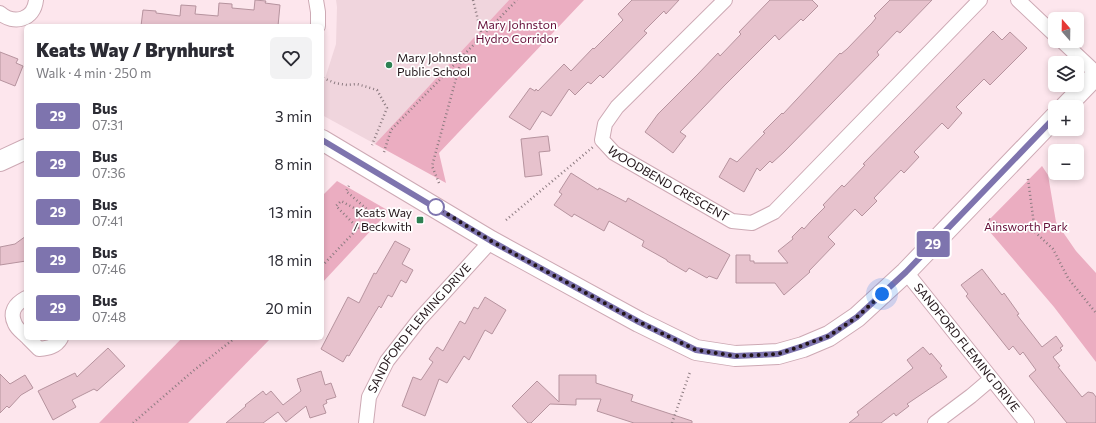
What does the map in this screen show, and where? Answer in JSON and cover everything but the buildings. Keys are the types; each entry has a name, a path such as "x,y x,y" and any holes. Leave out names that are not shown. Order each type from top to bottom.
{"street":[{"path":"0,13 6,18 12,20 26,18 33,11 37,0"},
{"path":"316,0 318,24"},
{"name":"WOODBEND CRESCENT","path":"724,0 617,107 605,124 602,140 614,153 732,221 752,223 774,212 980,0"},
{"path":"1018,0 1048,28"},
{"path":"1069,48 1096,74 1072,100"},
{"path":"324,141 491,241 639,322 696,350 735,356 778,354 829,336 857,317 906,272 1048,125"},
{"path":"0,161 24,150"},
{"name":"SANDFORD FLEMING DRIVE","path":"366,423 369,397 387,361 419,320 491,241"},
{"name":"SANDFORD FLEMING DRIVE","path":"906,272 1027,423"},
{"path":"24,299 18,302 12,313 15,325 24,334"},
{"path":"30,340 39,349 50,348 60,340"},
{"path":"935,423 971,396 991,378"}],"path":[{"path":"473,0 482,36"},
{"path":"384,152 391,130 517,0"},
{"path":"439,183 432,166 462,57"},
{"path":"324,78 335,83 347,85 357,84 377,90 387,108 372,145"},
{"path":"506,220 602,140"},
{"path":"1028,179 1035,232"},
{"path":"324,264 358,228 336,206 341,201 367,215 369,211 346,191 350,186"},
{"path":"989,219 996,223 1035,232 1052,249 1068,278 1096,313"},
{"path":"133,423 193,371 232,340"},
{"path":"672,423 690,372"}],"shaded area":[{"name":"Mary Johnston Public School","path":"336,0 509,0 375,144 324,116 324,82 336,44"}],"green space":[{"name":"Mary Johnston Hydro Corridor","path":"509,0 584,0 439,153 446,183 375,144"},
{"name":"Ainsworth Park","path":"1042,166 1048,175 1056,222 1076,251 1096,273 1096,362 1054,307 984,225"},
{"path":"337,181 389,211 324,281 324,194"},
{"path":"180,340 269,340 188,423 99,423"}],"bus line":[{"name":"29","path":"324,141 491,241 639,322 696,350 735,356 778,354 829,336 857,317 906,272 1048,124"}],"place":[{"name":"Mary Johnston Public School","path":"389,65"},
{"name":"Keats Way / Beckwith","path":"420,220"}],"route":[{"path":"436,207 491,241 639,322 696,350 735,356 778,354 829,336 857,317 882,294"}]}
